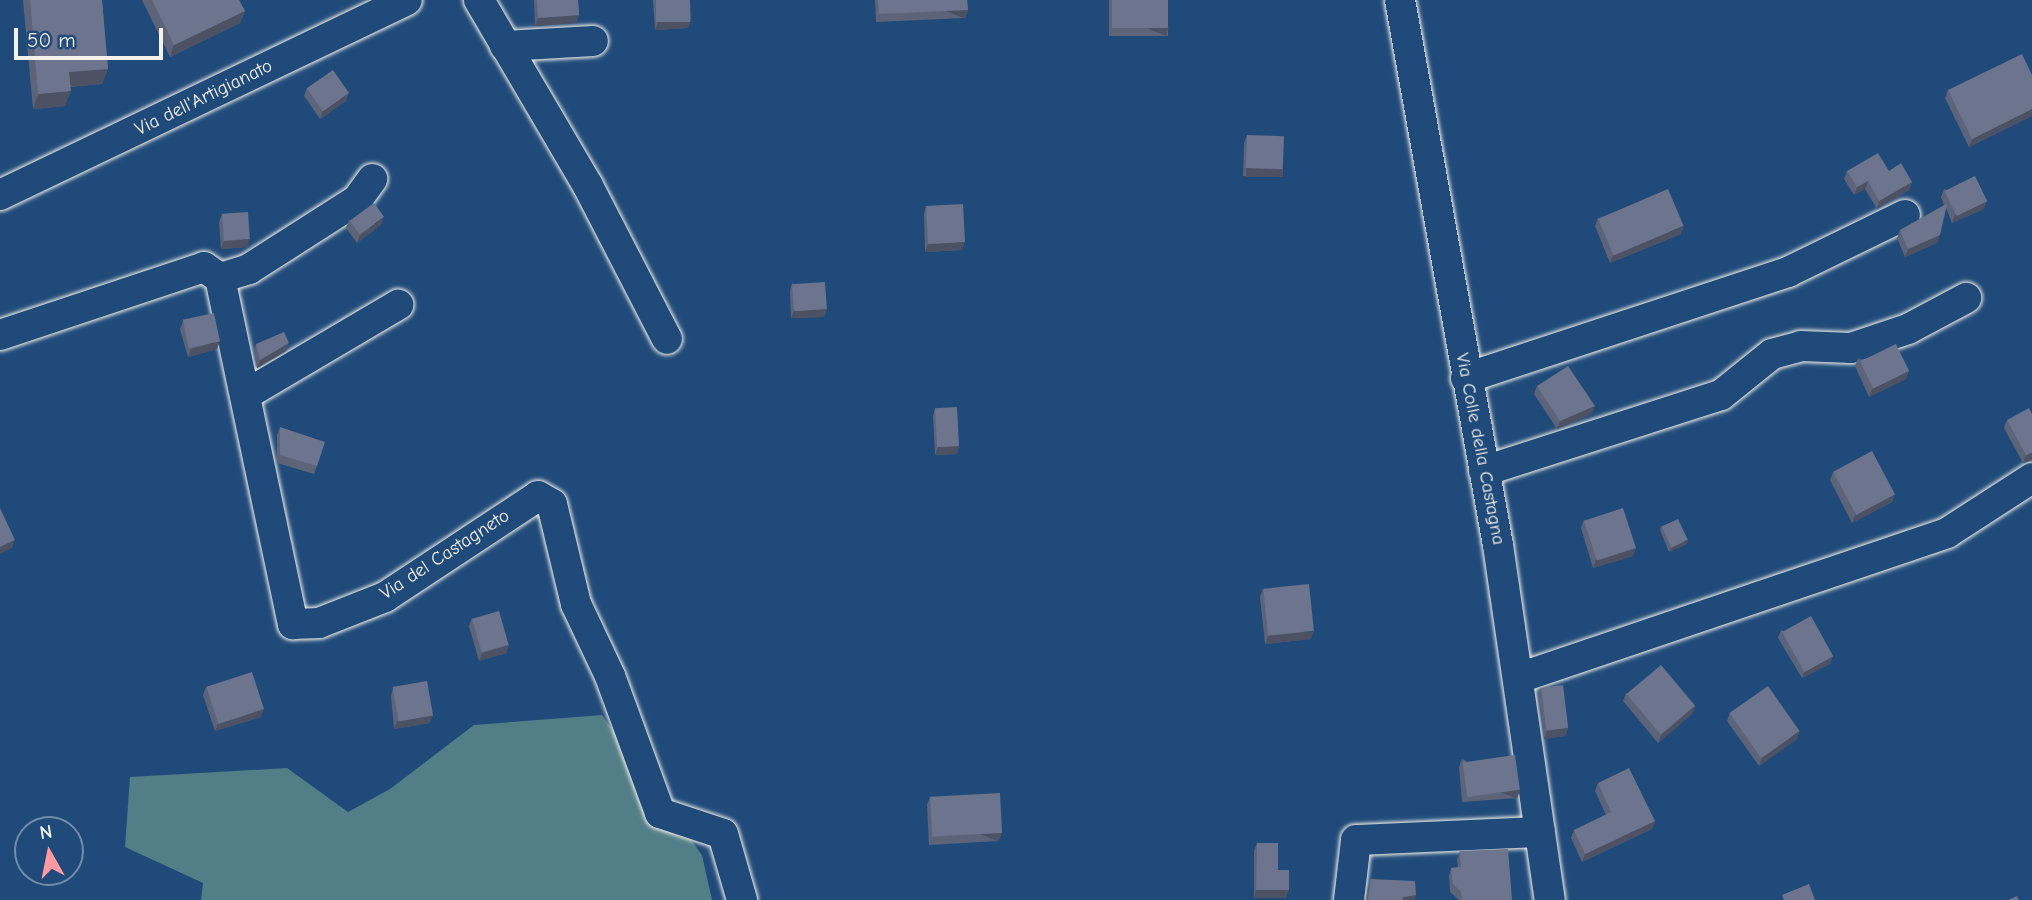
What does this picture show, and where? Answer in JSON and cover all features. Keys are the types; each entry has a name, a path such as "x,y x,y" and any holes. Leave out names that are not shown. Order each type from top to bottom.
{"street":[{"name":"Via dell'Artigianato","path":"0,195 407,0"},
{"path":"479,0 667,339"},
{"name":"Via Colle della Castagna","path":"1400,0 1519,678 1550,900"},
{"path":"505,46 593,41"},
{"path":"0,335 204,267 220,278 249,269 357,200 372,179"},
{"path":"1466,378 1788,272 1905,215"},
{"name":"Via del Castagneto","path":"220,278 293,624 319,623 385,597 538,496 552,504 576,604 610,676 660,813 723,834 742,900"},
{"path":"1484,471 1708,400 1772,354 1801,346 1851,348 1908,329 1966,298"},
{"path":"244,391 398,306"},
{"path":"1519,678 1947,533 2032,478"},
{"path":"1349,900 1356,840 1540,832"}],"green space":[{"path":"602,715 702,855 712,900 201,900 203,883 125,847 130,777 287,768 348,812 390,789 474,725"}],"building":[{"path":"30,0 102,0 108,69 69,72 71,91 38,94"},
{"path":"152,0 239,0 245,11 174,45"},
{"path":"537,0 578,0 579,15 538,18"},
{"path":"656,0 690,0 690,22 656,22"},
{"path":"878,0 967,0 968,10 879,14"},
{"path":"1112,0 1168,0 1168,28 1112,28"},
{"path":"2022,54 2032,75 2032,109 1972,139 1948,90"},
{"path":"333,70 349,93 323,111 307,88"},
{"path":"1247,135 1284,136 1283,169 1246,168"},
{"path":"1878,153 1889,171 1901,163 1912,182 1879,201 1868,181 1857,187 1847,171"},
{"path":"1975,176 1987,201 1957,216 1944,191"},
{"path":"1668,189 1684,226 1614,256 1598,219"},
{"path":"374,203 384,217 360,234 350,221"},
{"path":"963,204 965,242 928,244 926,206"},
{"path":"1947,204 1940,235 1908,249 1900,230"},
{"path":"248,212 250,239 224,241 222,214"},
{"path":"825,282 827,309 794,311 792,284"},
{"path":"214,313 220,341 189,348 183,320"},
{"path":"284,332 289,343 260,360 256,344"},
{"path":"1896,344 1909,371 1873,388 1860,362"},
{"path":"1568,366 1595,406 1560,421 1537,386"},
{"path":"957,407 959,446 937,447 935,408"},
{"path":"2029,408 2032,414 2032,453 2026,455 2007,420"},
{"path":"280,427 325,442 317,466 280,455"},
{"path":"1872,451 1895,494 1856,515 1833,472"},
{"path":"0,508 15,540 0,547"},
{"path":"1623,508 1636,548 1597,561 1584,521"},
{"path":"1678,519 1688,540 1671,547 1662,527"},
{"path":"1309,584 1314,631 1268,636 1263,589"},
{"path":"499,611 509,645 482,652 472,619"},
{"path":"1811,616 1833,656 1804,672 1782,632"},
{"path":"1661,665 1695,706 1661,735 1627,694"},
{"path":"252,672 264,709 218,724 206,687"},
{"path":"427,681 433,715 399,722 393,687"},
{"path":"1563,685 1568,728 1546,730 1541,688"},
{"path":"1768,686 1800,731 1761,758 1729,713"},
{"path":"1515,755 1520,790 1467,797 1463,762"},
{"path":"1629,768 1655,821 1585,854 1574,830 1611,812 1598,783"},
{"path":"1000,793 1002,833 932,837 930,797"},
{"path":"1257,843 1278,843 1278,870 1289,870 1289,890 1256,890"},
{"path":"1508,849 1512,900 1462,900 1461,892 1453,884 1451,868 1461,867 1460,851"},
{"path":"1371,879 1415,881 1416,895 1403,897 1402,900 1368,900"},
{"path":"1809,884 1815,900 1784,900 1782,895"}]}
